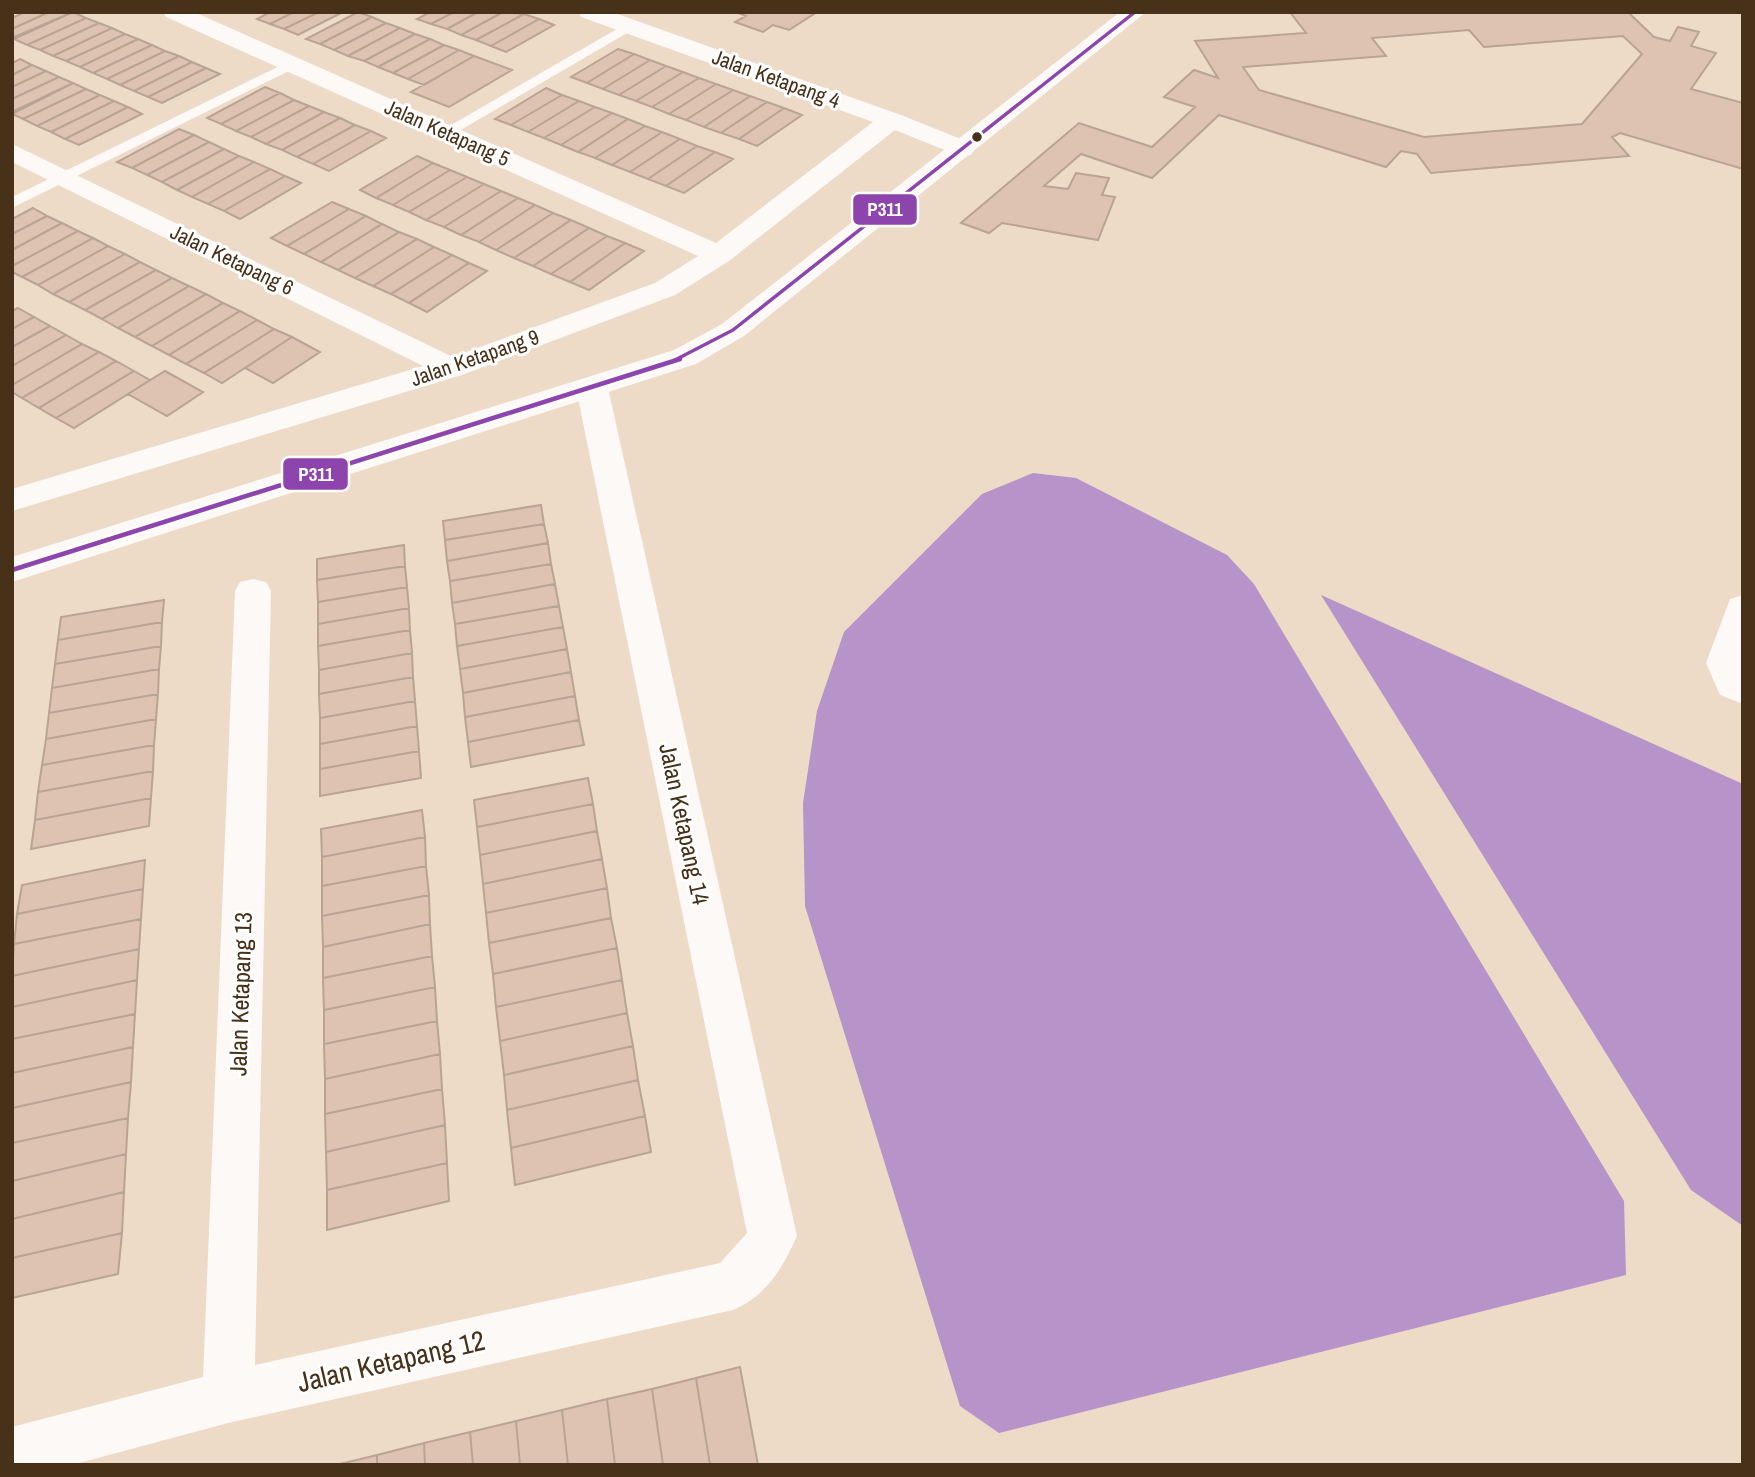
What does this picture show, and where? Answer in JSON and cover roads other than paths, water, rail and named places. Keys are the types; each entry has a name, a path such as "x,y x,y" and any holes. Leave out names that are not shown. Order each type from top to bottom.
{"street":[{"name":"Jalan Ketapang 5","path":"174,12 719,255"},
{"name":"Jalan Ketapang 4","path":"589,12 891,120 962,149"},
{"path":"629,26 652,12"},
{"path":"12,570 685,357 733,330 1135,12"},
{"name":"Jalan Ketapang 9","path":"12,500 451,368 666,289 719,255 891,120"},
{"name":"Jalan Ketapang 6","path":"12,152 451,368"},
{"name":"Jalan Ketapang 14","path":"592,388 772,1236 761,1257"},
{"path":"12,470 43,490"},
{"name":"Jalan Ketapang 13","path":"228,1397 253,591"},
{"path":"1738,687 1724,663 1743,608"},
{"name":"Jalan Ketapang 12","path":"12,1454 228,1397 733,1285 761,1257"}],"lane":[{"path":"447,132 629,26"},
{"path":"12,203 292,64"}]}
